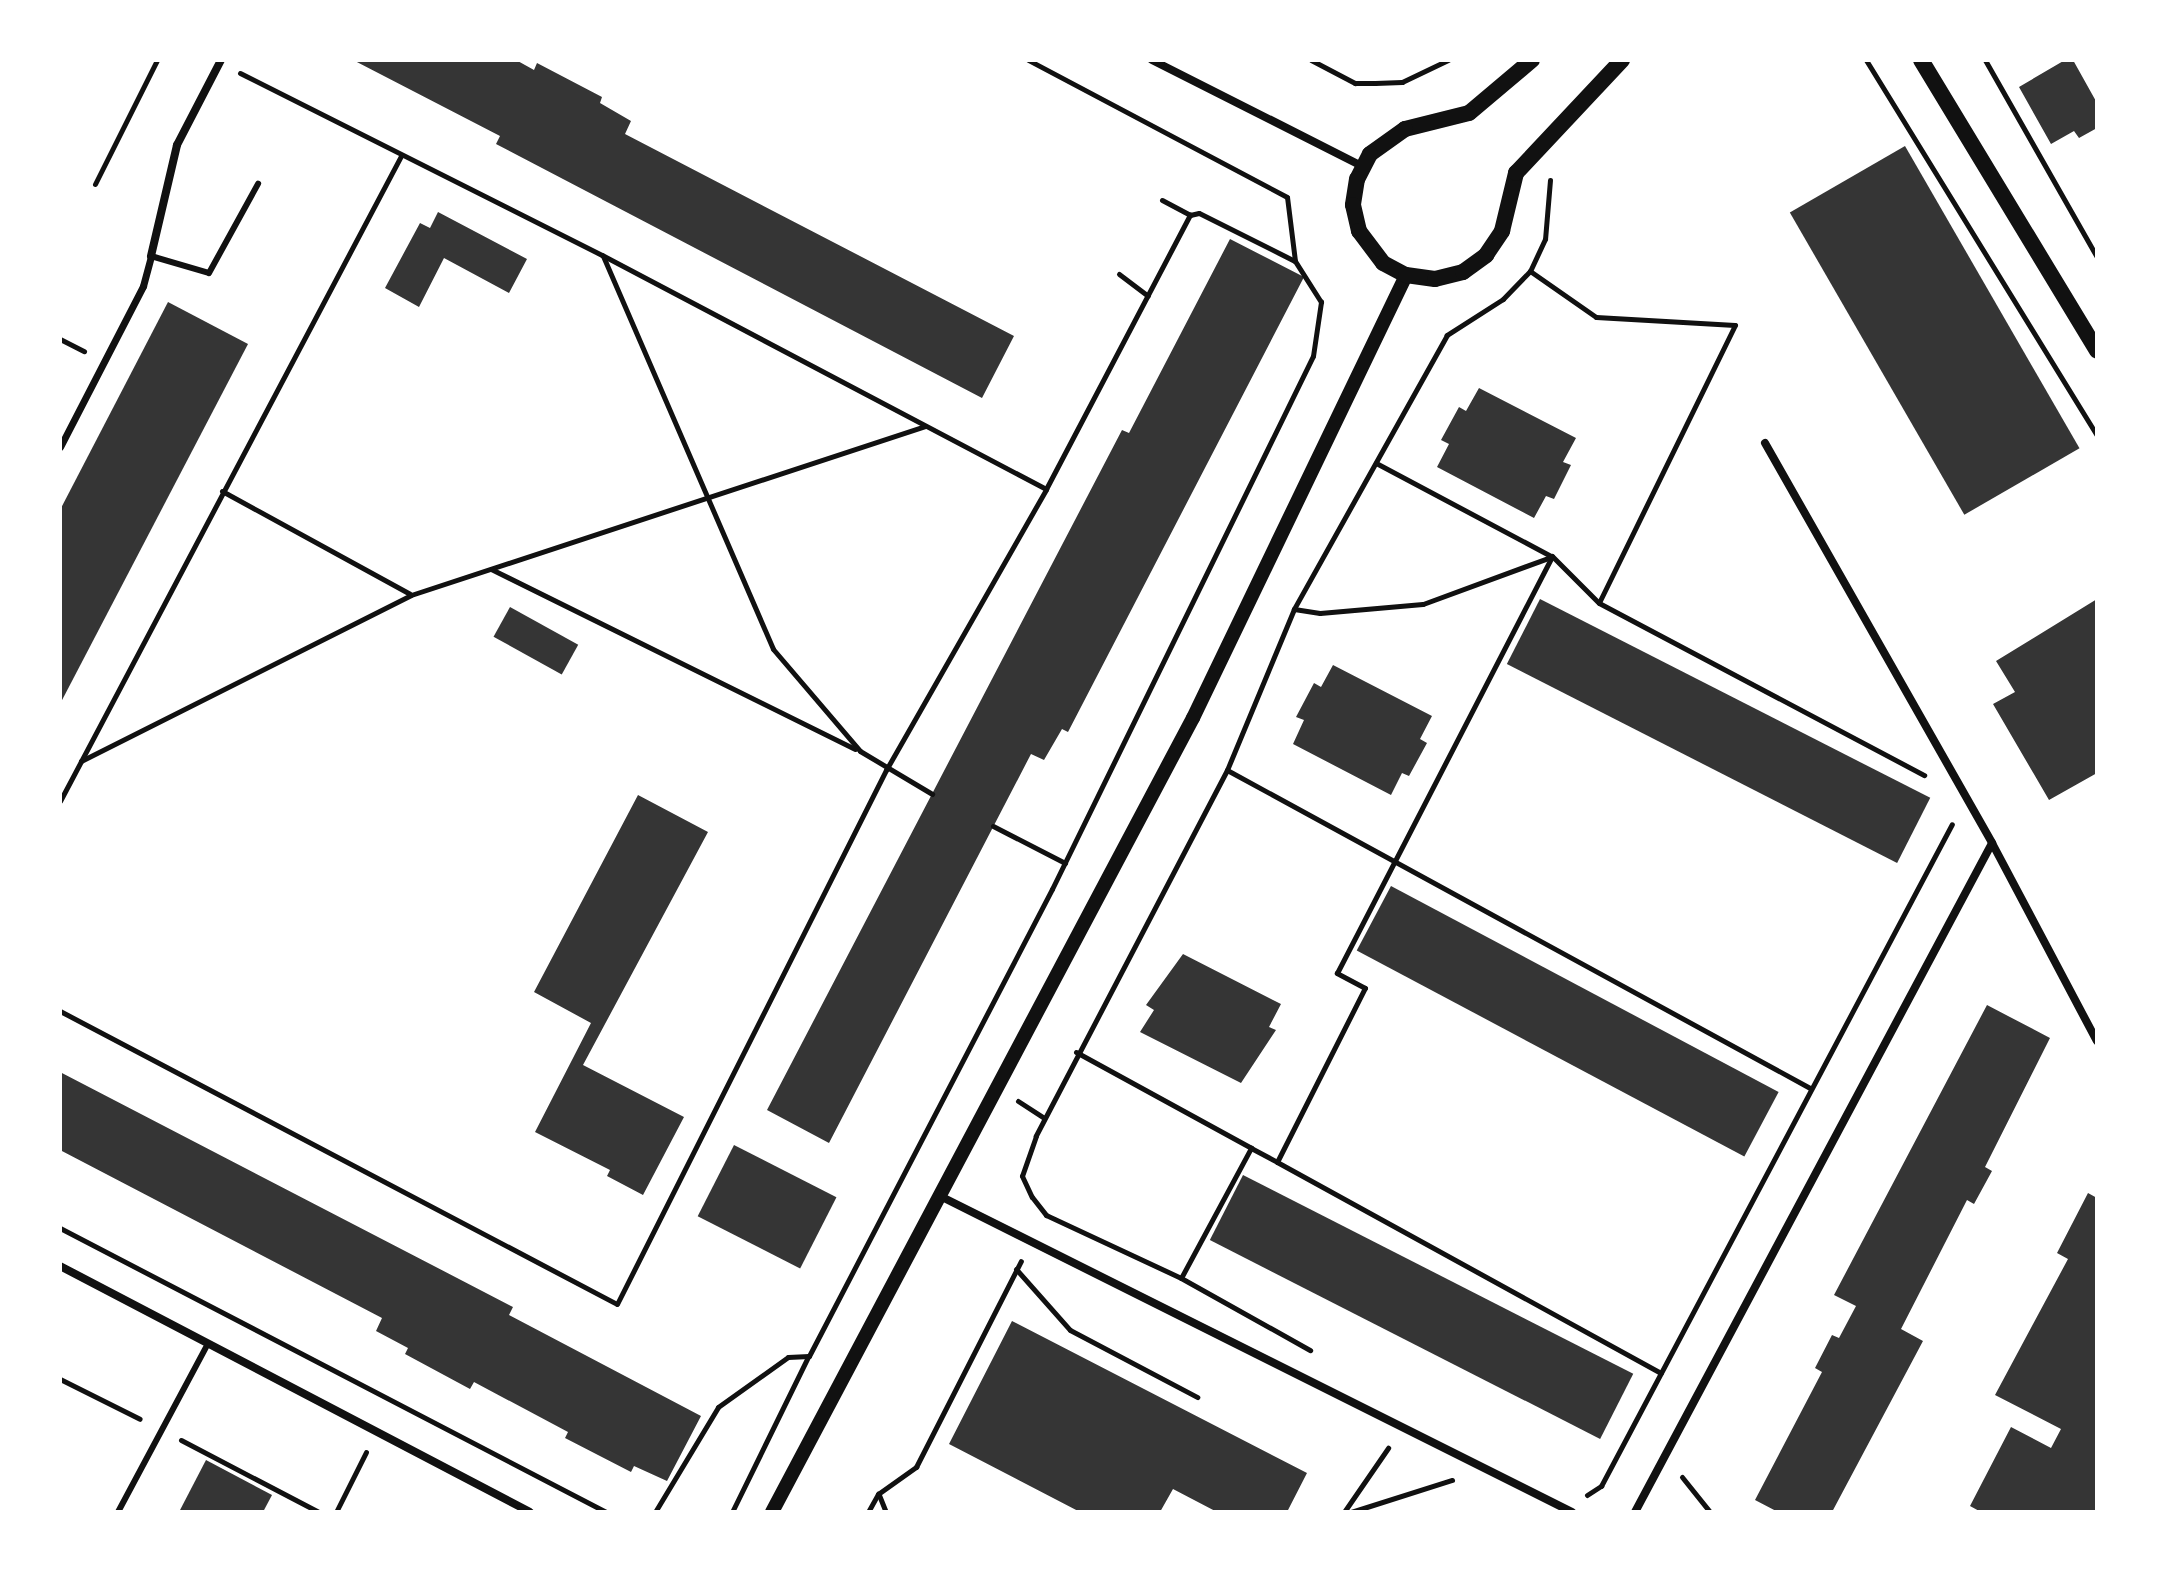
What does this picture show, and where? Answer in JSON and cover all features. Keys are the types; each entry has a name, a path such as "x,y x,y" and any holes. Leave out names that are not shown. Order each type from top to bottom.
{"main road":[{"path":"1532,60 1469,113 1392,135 1362,166 1353,205 1359,231 1383,263 1406,275 1449,277 1486,255 1502,231 1516,173 1622,60"},
{"path":"1921,60 2097,351"}],"street":[{"path":"1152,60 1362,166"},
{"path":"60,447 143,286 177,145 220,61"},
{"path":"772,1512 1193,718 1406,275"},
{"path":"1765,443 1992,843 2097,1041"},
{"path":"1635,1512 1992,843"},
{"path":"938,1195 1572,1512"},
{"path":"60,1266 206,1347 530,1512"}],"lane":[{"path":"151,256 209,273 258,184"},
{"path":"118,1512 206,1347"}],"path":[{"path":"95,184 157,60"},
{"path":"732,1512 809,1356 1065,863 1313,356 1321,302 1295,261 1287,197 1028,60"},
{"path":"1311,60 1355,83 1375,83 1402,82 1448,60"},
{"path":"1866,60 2097,435"},
{"path":"1985,60 2097,257"},
{"path":"220,61 401,156 602,255 1046,489"},
{"path":"60,801 401,156"},
{"path":"1318,1354 1181,1278 1046,1215 1022,1176 1076,1052 1227,770 1294,609 1435,355 1456,327 1503,299 1530,271 1545,239 1550,177"},
{"path":"1162,200 1190,215 1199,213 1295,261"},
{"path":"60,1011 617,1304 886,770 1046,489 1190,215"},
{"path":"602,255 710,497 773,649 860,751"},
{"path":"1530,271 1596,317 1735,325 1599,603"},
{"path":"1119,274 1148,296"},
{"path":"81,761 411,595 926,426"},
{"path":"1376,463 1552,556 1599,603 1966,797 1601,1486 1578,1500"},
{"path":"222,491 411,595"},
{"path":"1294,609 1320,613 1423,604 1552,556"},
{"path":"1277,1162 1365,988 1337,973 1552,556"},
{"path":"491,569 860,751 886,770 932,794"},
{"path":"1227,770 1392,863 1810,1088"},
{"path":"993,826 1065,863"},
{"path":"1076,1052 1661,1373"},
{"path":"1181,1278 1251,1148"},
{"path":"60,1228 606,1512"},
{"path":"868,1512 878,1494 916,1467 1016,1269 1070,1330 1197,1397"},
{"path":"655,1512 718,1407 788,1357 809,1356"},
{"path":"60,1379 319,1512"},
{"path":"336,1512 376,1433"},
{"path":"1344,1512 1387,1448 1400,1454"},
{"path":"1440,1473 1465,1486"},
{"path":"1351,1512 1453,1480"},
{"path":"878,1494 886,1512"}],"building":[{"path":"353,60 516,60 534,70 537,63 602,97 600,103 631,121 625,134 1014,336 982,398 496,144 500,136"},
{"path":"2065,60 2073,60 2097,103 2097,128 2079,138 2074,131 2051,144 2019,87"},
{"path":"1905,146 2080,448 1964,515 1790,212"},
{"path":"438,212 527,259 509,293 444,258 419,307 385,288 420,223 430,228"},
{"path":"1230,239 1304,277 1068,732 1062,729 1044,760 1031,754 829,1143 767,1110 1122,430 1129,433"},
{"path":"168,302 248,344 60,704 60,510"},
{"path":"1479,388 1576,438 1563,462 1571,465 1554,499 1546,496 1534,518 1437,467 1449,444 1441,440 1459,407 1466,411"},
{"path":"1540,599 1930,798 1897,863 1507,664"},
{"path":"2097,599 2097,773 2049,800 1993,704 2015,692 1996,661"},
{"path":"510,607 578,645 562,675 494,637"},
{"path":"1333,665 1432,716 1420,739 1427,743 1409,776 1402,773 1391,795 1293,744 1304,720 1296,717 1314,683 1321,687"},
{"path":"638,795 708,832 583,1065 684,1117 643,1195 607,1176 610,1170 535,1132 591,1023 534,992"},
{"path":"1391,886 1779,1092 1744,1157 1357,950"},
{"path":"1183,954 1281,1004 1269,1027 1276,1030 1241,1083 1140,1032 1154,1010 1146,1005"},
{"path":"1987,1005 2050,1038 1985,1167 1992,1171 1974,1204 1967,1200 1901,1329 1923,1341 1832,1512 1778,1512 1755,1500 1822,1372 1815,1368 1832,1335 1839,1338 1856,1306 1834,1295"},
{"path":"60,1072 513,1307 509,1315 701,1416 667,1481 634,1466 631,1472 565,1438 568,1432 474,1382 470,1389 405,1354 408,1348 376,1331 382,1318 60,1150"},
{"path":"734,1145 836,1197 800,1268 698,1216"},
{"path":"1243,1175 1633,1374 1600,1439 1210,1240"},
{"path":"2088,1193 2097,1198 2097,1512 1981,1512 1970,1506 2011,1427 2051,1448 2061,1429 1995,1395 2068,1259 2057,1253"},
{"path":"1012,1321 1307,1473 1287,1512 1217,1512 1173,1489 1160,1512 1080,1512 949,1444"},
{"path":"206,1460 272,1495 263,1512 179,1512"}]}
